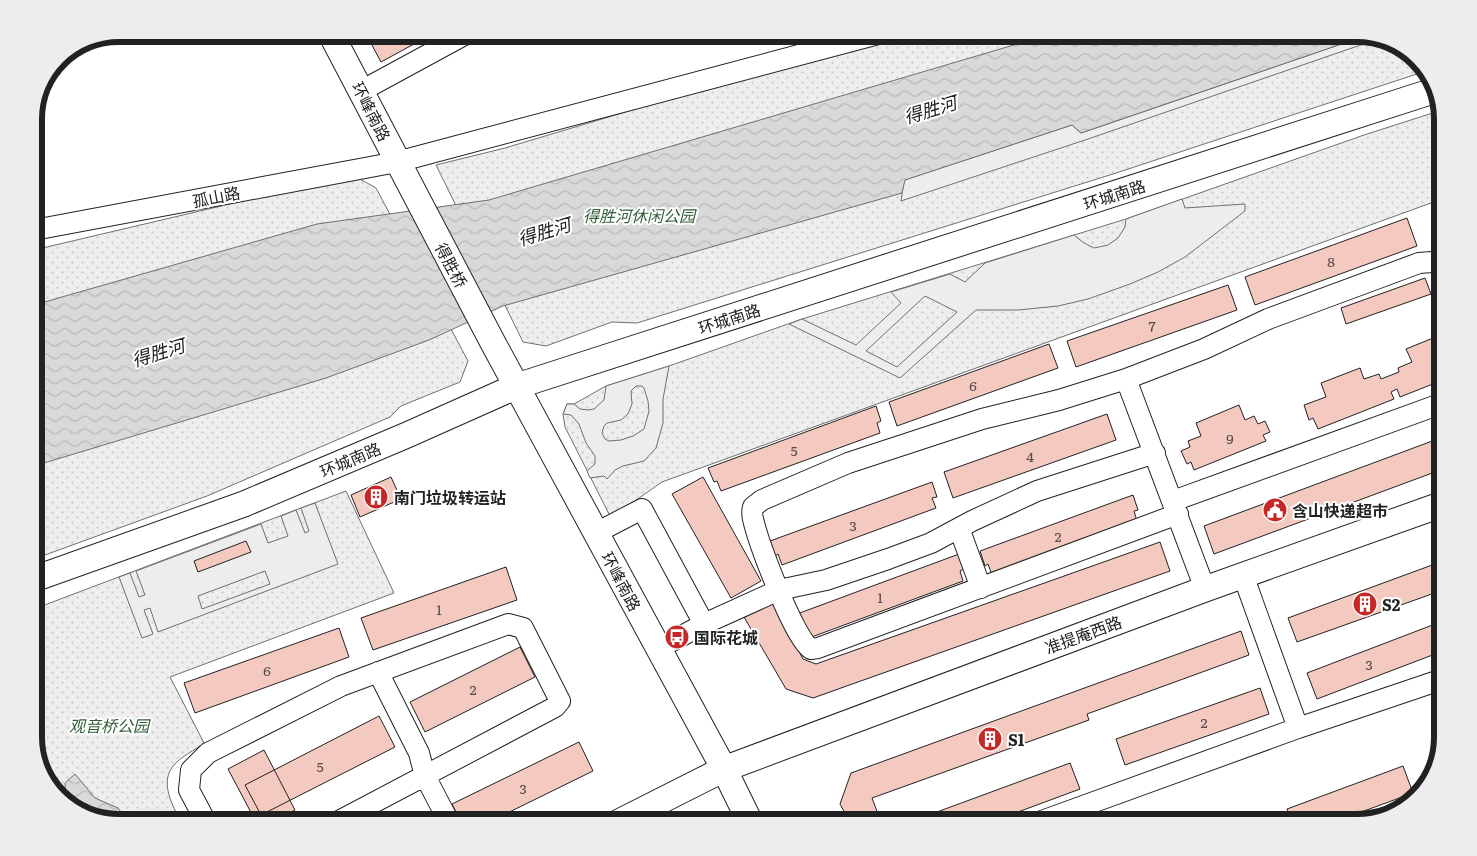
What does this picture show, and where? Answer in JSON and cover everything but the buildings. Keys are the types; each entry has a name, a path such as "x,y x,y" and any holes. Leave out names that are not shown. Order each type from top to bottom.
{"main road":[{"name":"环峰南路","path":"336,43 412,189"},
{"name":"环城南路","path":"43,576 244,504 517,386 1429,92"},
{"name":"得胜桥","path":"412,189 492,341"},
{"name":"环峰南路","path":"492,341 724,769 746,814"},
{"name":"准提庵西路","path":"635,814 724,769 1206,589 1434,507"}],"street":[{"path":"361,91 449,43"},
{"name":"孤山路","path":"43,228 398,162 844,43"},
{"path":"1434,263 1419,263 1268,319 1204,349 1126,378 1059,400 982,419 848,463 762,500 753,507 752,517 779,590 802,640 811,649 818,648 981,588 1175,508 1434,407"},
{"path":"1126,378 1206,589"},
{"path":"659,648 704,624 779,590 826,580 888,560 931,543 1037,491 1155,453"},
{"path":"596,533 642,509 704,624"},
{"path":"959,528 981,588"},
{"path":"1243,576 1298,728"},
{"path":"202,814 190,790 191,770 208,753 341,686 508,624 522,628 560,701 555,708 352,814"},
{"path":"378,672 419,753 425,776 445,814"},
{"path":"1061,814 1298,728 1434,682"}],"green space":[{"name":"得胜河休闲公园","path":"866,43 1367,43 1387,48 1396,53 1404,58 1419,73 1113,174 637,323 612,322 546,346 523,342 436,165 505,148 719,84"},
{"path":"1434,113 1434,210 1431,203 662,482 610,516 565,427 563,414 567,404 574,404 606,386 802,319 1126,219 1364,135"},
{"path":"353,175 376,188 468,361 460,382 401,406 390,417 207,496 43,556 43,248"},
{"name":"观音桥公园","path":"346,491 394,593 170,677 204,743 178,761 170,771 167,786 177,814 120,814 100,811 90,808 73,798 58,783 47,761 43,741 43,606"}],"shaded area":[{"path":"1345,43 1366,43 901,201 904,180 1072,125 1081,133"},
{"path":"1182,199 1185,208 1245,204 1245,211 1185,257 1158,272 1130,284 1088,299 1058,306 1018,310 976,310 900,378 789,324 802,319 856,345 901,303 891,292 950,274 965,282 985,263 1074,235 1094,248 1108,245 1118,238 1125,227 1126,219","holes":["925,296 957,312 897,367 866,351"]},
{"path":"669,366 663,399 663,423 656,448 644,461 623,466 615,470 607,479 604,476 590,478 587,471 595,464 595,456 586,443 579,424 571,415 563,414 567,404 574,404 580,409 594,409 604,400 606,386","holes":["636,386 642,386 648,401 649,411 644,429 633,436 621,440 609,441 605,439 602,433 604,426 607,423 621,420 628,414 632,404 631,391"]},
{"path":"315,503 338,564 158,632 150,608 144,610 153,634 142,638 119,577 130,573 139,597 145,595 136,571 261,524 268,543 288,536 281,516 296,510 305,533 309,531 301,508","holes":["265,571 270,584 202,609 198,596"]}],"water":[{"name":"得胜河","path":"1021,43 1345,43 1081,133 1072,125 905,180 902,193 503,306 429,340 326,378 43,463 43,302 317,224 489,200"},
{"path":"75,774 95,798 118,808 123,814 90,808 65,791 65,783"}],"place":[{"name":"南门垃圾转运站","path":"376,497"},
{"name":"含山快递超市","path":"1275,510"},
{"name":"S2","path":"1365,604"},
{"name":"国际花城","path":"677,637"},
{"name":"S1","path":"990,739"}]}
